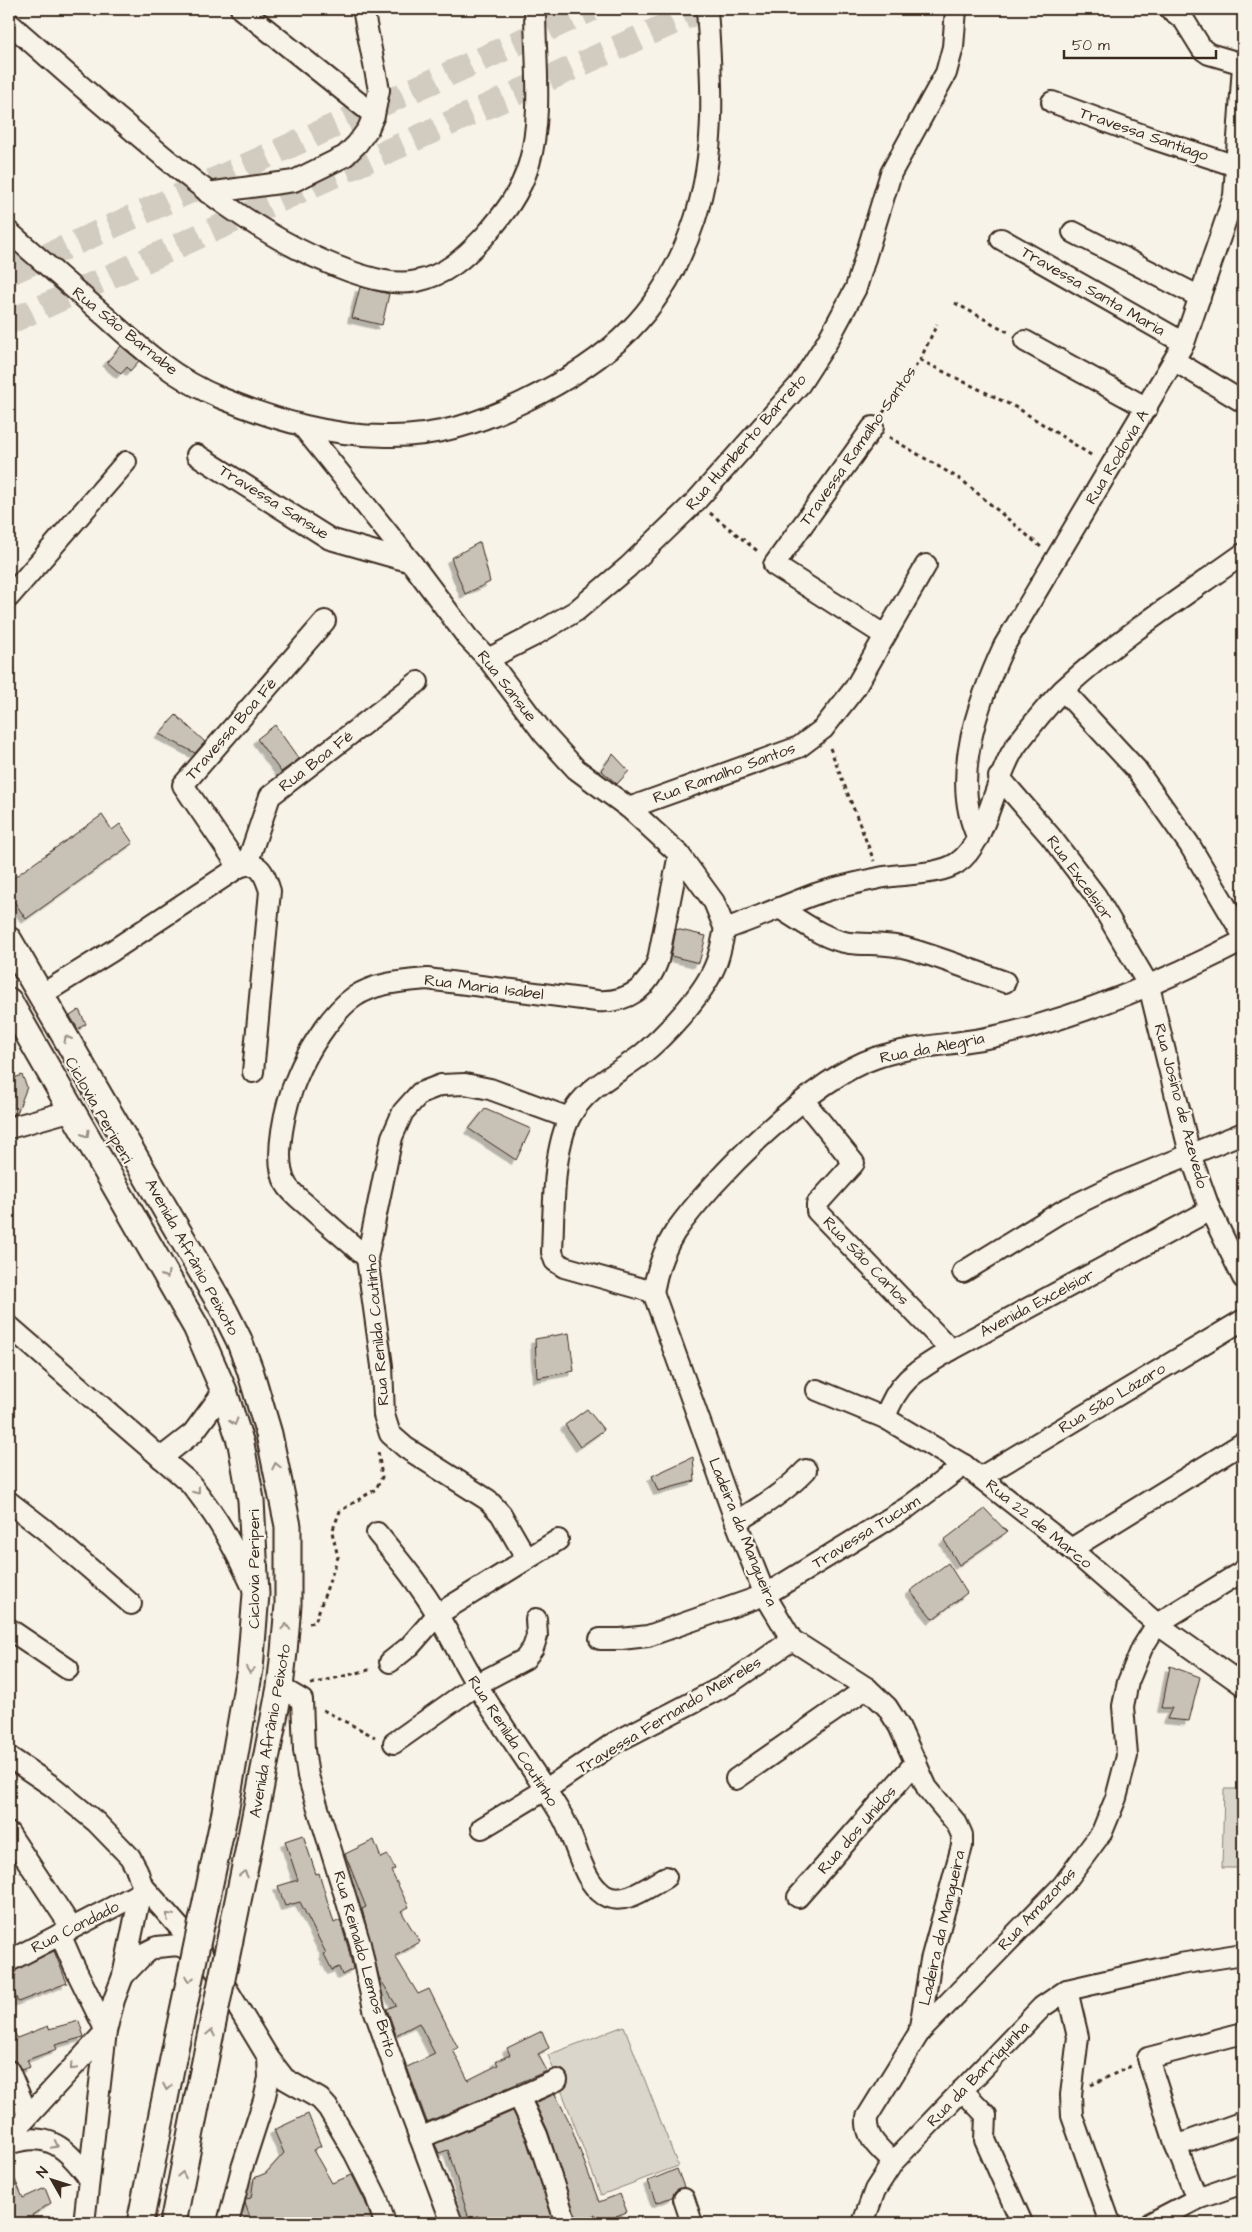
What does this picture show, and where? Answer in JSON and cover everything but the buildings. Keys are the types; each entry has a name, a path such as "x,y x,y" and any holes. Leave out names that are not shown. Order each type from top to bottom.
{"main road":[{"name":"Avenida Afrânio Peixoto","path":"9,940 225,1312 239,1340 270,1434 287,1519 288,1606 286,1628 291,1694 249,1847 173,2223"},
{"name":"Avenida Afrânio Peixoto","path":"9,1001 196,1327 224,1391 241,1444 251,1500 256,1594 250,1669 225,1812 140,2223"}],"street":[{"path":"241,9 374,115"},
{"path":"208,193 294,181 345,156 368,129 374,115 379,90 363,9"},
{"path":"9,23 186,176 255,226 290,246 331,265 368,278 415,281 440,274 463,260 508,209 529,164 536,121 535,9"},
{"name":"Rua São Barnabe","path":"9,232 164,367 219,398 304,427 389,436 450,430 503,411 547,390 590,365 620,342 655,301 670,276 694,220 703,189 712,138 713,86 707,9"},
{"name":"Rua Humberto Barreto","path":"488,659 576,611 628,567 696,501 793,393 827,342 856,288 891,173 950,62 954,47 956,9"},
{"path":"1182,13 1202,49 1210,54 1243,64"},
{"name":"Rua Rodovia A","path":"978,838 971,816 967,779 970,741 976,719 1004,646 1175,361 1184,342 1234,196 1243,64"},
{"name":"Travessa Santiago","path":"1052,102 1236,166"},
{"path":"1073,232 1200,297"},
{"name":"Travessa Santa Maria","path":"1001,239 1184,342"},
{"path":"1026,341 1147,408"},
{"path":"1175,361 1243,402"},
{"name":"Rua Sansue","path":"304,427 411,562 468,638 488,659 544,734 576,769 629,808 679,854 714,902 725,929"},
{"name":"Travessa Ramalho Santos","path":"774,565 872,427"},
{"name":"Travessa Sansue","path":"197,455 330,539 411,562"},
{"path":"9,597 126,462"},
{"path":"653,1292 564,1267 555,1261 552,1252 561,1141 569,1118 590,1090 640,1055 666,1032 696,997 715,966 725,929 811,896 881,878 943,869 957,864 978,838 999,777 1017,745 1063,690 1105,653 1243,554"},
{"path":"774,565 884,635"},
{"name":"Rua Ramalho Santos","path":"629,808 799,747 823,728 855,688 926,565"},
{"name":"Travessa Boa Fé","path":"243,865 183,785 325,621"},
{"name":"Rua Boa Fé","path":"243,865 270,796 418,682"},
{"path":"1063,690 1136,769 1189,844 1243,935"},
{"name":"Rua Excelsior","path":"999,777 1050,836 1096,896 1149,986"},
{"name":"Rua Maria Isabel","path":"367,1258 297,1197 286,1184 280,1166 283,1127 296,1077 317,1038 346,1003 355,996 382,985 407,980 427,979 597,1001 612,1002 628,997 643,986 653,974 658,960 679,854"},
{"path":"41,995 243,865 258,867 266,875 270,891 253,1072"},
{"path":"781,909 819,933 835,939 850,943 886,944 912,949 1005,982"},
{"name":"Rua da Alegria","path":"653,1292 659,1263 675,1233 708,1192 768,1132 804,1100 840,1076 874,1058 914,1048 1001,1035 1082,1010 1149,986 1243,941"},
{"name":"Rua Josino de Azevedo","path":"1149,986 1190,1154 1210,1210 1236,1248 1243,1278"},
{"name":"Rua Renilda Coutinho","path":"383,1438 382,1366 367,1258 392,1137 403,1112 420,1093 441,1085 465,1084 490,1089 569,1118"},
{"name":"Rua São Carlos","path":"804,1100 854,1163 817,1204 817,1210 951,1350"},
{"path":"9,1128 73,1110"},
{"path":"963,1272 1064,1210 1120,1183 1243,1133"},
{"name":"Avenida Excelsior","path":"885,1418 897,1391 911,1375 951,1350 1210,1210"},
{"name":"Ladeira da Mangueira","path":"653,1292 736,1522 765,1594 792,1640 867,1688 886,1708 899,1726 927,1788 957,1824 962,1835 962,1846 932,1960 919,2032"},
{"name":"Rua São Lázaro","path":"981,1477 1243,1320"},
{"path":"9,1326 190,1483 229,1537 256,1594"},
{"name":"Rua 22 de Marco","path":"817,1390 885,1418 964,1465 1071,1548 1157,1624 1243,1685"},
{"path":"161,1458 193,1434 224,1391"},
{"path":"383,1438 406,1448 488,1500 501,1514 527,1559"},
{"path":"1071,1548 1243,1443"},
{"name":"Travessa Tucum","path":"600,1639 648,1636 765,1594 908,1507 964,1465"},
{"path":"736,1522 789,1487 806,1470"},
{"path":"9,1502 44,1529 132,1604"},
{"name":"Rua Renilda Coutinho","path":"377,1533 438,1614 476,1685 562,1816 586,1873 594,1887 606,1896 618,1900 637,1894 666,1877"},
{"path":"390,1662 410,1646 438,1614 558,1540"},
{"path":"1157,1624 1243,1571"},
{"path":"394,1743 476,1685 525,1659 534,1648 538,1636 536,1619"},
{"name":"Rua Amazonas","path":"919,2032 1063,1884 1102,1832 1116,1798 1127,1756 1123,1706 1128,1682 1142,1648 1157,1624"},
{"path":"9,1629 68,1669"},
{"name":"Travessa Fernando Meireles","path":"482,1828 545,1790 614,1743 730,1683 792,1640"},
{"path":"736,1779 867,1688"},
{"name":"Rua Reinaldo Lemos Brito","path":"291,1694 308,1776 360,1944 374,2009 452,2223"},
{"path":"9,1757 52,1786 96,1822 130,1858 141,1889 213,1966 278,2072 295,2086 320,2099 328,2108 376,2196 385,2223"},
{"name":"Rua dos Unidos","path":"798,1897 916,1762"},
{"path":"9,1833 66,1930 74,1966 106,2031"},
{"path":"84,2223 106,2031 114,2000 123,1976 141,1889"},
{"name":"Rua Condado","path":"9,1961 141,1889"},
{"path":"123,1976 145,1953 167,1946 178,1945 196,1953 213,1966"},
{"name":"Rua da Barriquinha","path":"863,2223 875,2190 892,2162 1042,2006 1067,1990 1180,1964 1243,1954"},
{"path":"1067,1990 1078,2037 1070,2095 1072,2116 1105,2221"},
{"path":"9,2137 106,2031"},
{"path":"892,2162 869,2137 866,2128 867,2117 919,2032"},
{"path":"1197,2199 1176,2146 1148,2058 1243,2032"},
{"path":"228,2223 242,2168 264,2100 269,2078 268,2057"},
{"path":"9,2070 28,2115"},
{"path":"420,2138 557,2080"},
{"path":"264,2100 282,2089 295,2086"},
{"path":"962,2090 986,2115 985,2140 1022,2223"},
{"path":"519,2097 537,2134 566,2223"},
{"path":"1176,2146 1243,2122"},
{"path":"9,2144 23,2138 42,2139 60,2146 74,2158 90,2178"},
{"path":"1150,2223 1197,2199 1243,2183"},
{"path":"684,2199 692,2223"}],"path":[{"path":"955,303 1026,341"},
{"name":"Travessa Ramalho Santos","path":"872,427 920,360 937,324"},
{"path":"920,360 1019,409 1110,467"},
{"path":"872,427 962,481 1056,559"},
{"path":"696,501 774,565"},
{"path":"823,728 881,878"},
{"path":"286,1628 315,1622 338,1557 332,1532 340,1511 376,1489 382,1477 383,1438"},
{"path":"291,1694 315,1683 363,1673 390,1662"},
{"path":"291,1694 387,1743 394,1743"},
{"path":"1070,2095 1148,2058"}],"shaded area":[{"path":"1224,1789 1243,1789 1243,1868 1222,1868"},
{"path":"624,2026 678,2166 601,2195 548,2055"}],"tunnel":[{"path":"9,273 592,9"},
{"path":"9,322 703,9"}]}
